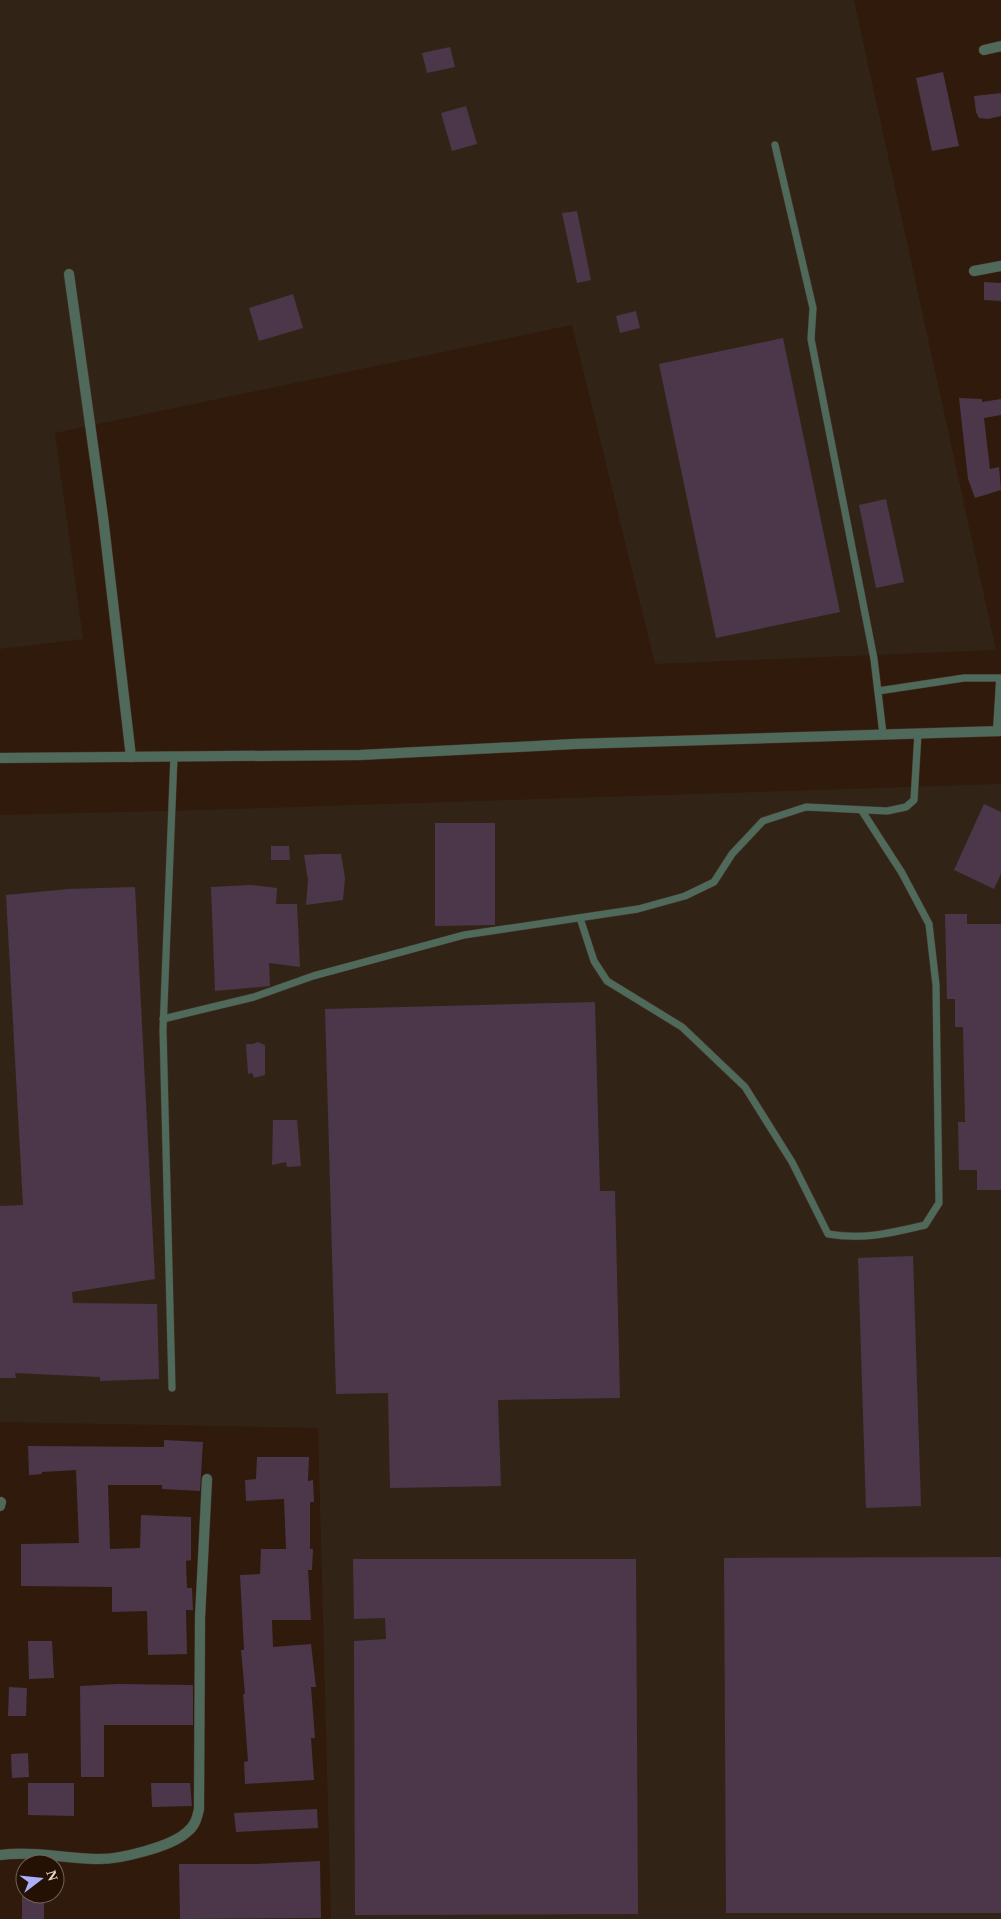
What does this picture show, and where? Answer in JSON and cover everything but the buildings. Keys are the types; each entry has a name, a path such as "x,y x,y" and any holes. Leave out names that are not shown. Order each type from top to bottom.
{"street":[{"path":"984,50 1001,46"},
{"path":"974,271 1001,266"},
{"path":"69,274 103,516 131,757"},
{"path":"0,758 360,754 574,744 999,731 1001,680"},
{"path":"0,1855 14,1854 98,1859 132,1854 172,1843 188,1832 196,1822 199,1809 200,1618 207,1479"}],"lane":[{"path":"775,145 813,308 811,339 874,659 883,734"},
{"path":"878,691 964,678 1001,680"},
{"path":"163,1019 254,997 313,976 464,934 638,909 685,896 714,882 732,854 763,821 806,807 887,811 906,807 914,800 918,733"},
{"path":"172,1388 163,1019 174,756"},
{"path":"580,918 594,961 607,981 682,1027 744,1087 792,1162 828,1234 850,1237 889,1234 925,1225 939,1204 936,984 928,924 902,873 862,811"}],"shaded area":[{"path":"0,0 854,0 996,650 655,664 572,325 55,433 83,639 0,649"},
{"path":"1001,784 1001,1919 331,1919 318,1428 0,1422 0,815"}]}
